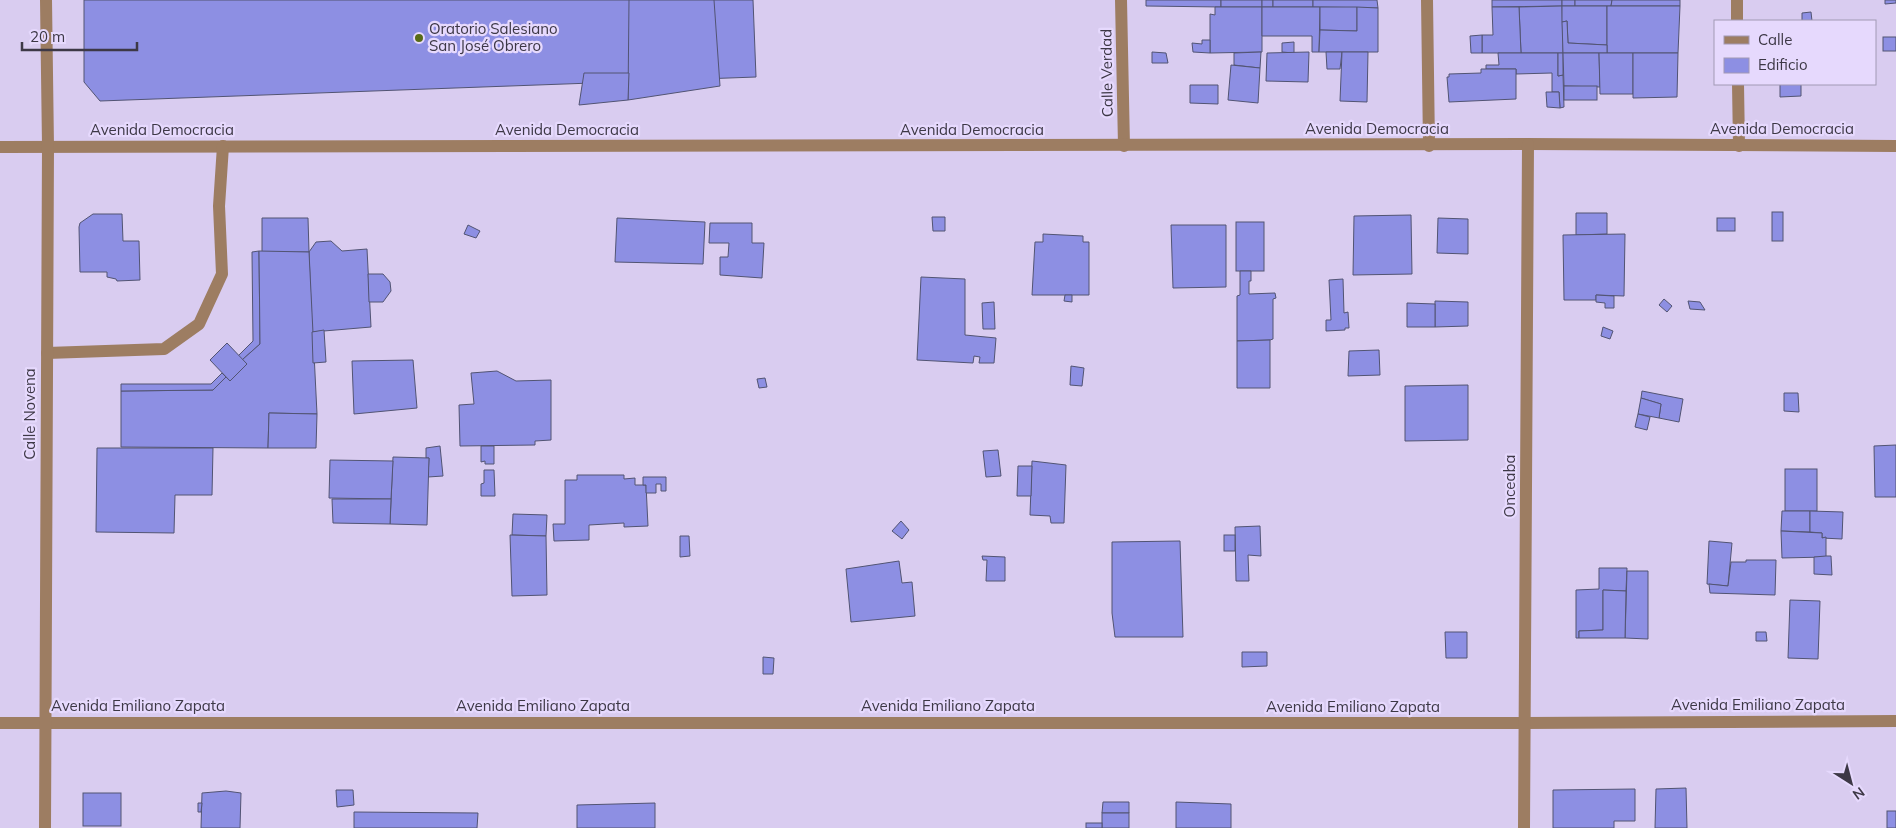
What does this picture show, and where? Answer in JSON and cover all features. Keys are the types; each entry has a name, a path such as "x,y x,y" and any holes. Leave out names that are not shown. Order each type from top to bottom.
{"street":[{"name":"Calle Novena","path":"45,828 48,146 46,0"},
{"name":"Calle Verdad","path":"1121,0 1124,146"},
{"path":"1427,0 1429,146"},
{"path":"1737,0 1737,20"},
{"path":"1738,85 1738,146"},
{"name":"Avenida Democracia","path":"0,147 1429,146 1528,144 1896,146"},
{"name":"Onceaba","path":"1524,828 1528,144"},
{"path":"47,353 164,349 199,324 222,274 219,206 223,146"},
{"name":"Avenida Emiliano Zapata","path":"0,723 1525,723 1896,721"}],"building":[{"name":"Oratorio Salesiano San José Obrero","path":"84,0 753,0 756,77 100,101 84,82"},
{"path":"629,0 714,0 720,86 628,100"},
{"path":"1146,0 1221,0 1221,7 1146,6"},
{"path":"1221,0 1262,0 1262,7 1221,7"},
{"path":"1262,0 1273,0 1273,7 1262,7"},
{"path":"1273,0 1313,0 1313,7 1273,7"},
{"path":"1313,0 1377,0 1378,8 1313,7"},
{"path":"1492,0 1562,0 1562,6 1492,7"},
{"path":"1562,0 1575,0 1575,6 1562,6"},
{"path":"1575,0 1612,0 1611,6 1575,6"},
{"path":"1612,0 1680,0 1680,6 1611,6"},
{"path":"1885,0 1896,0 1896,3 1885,4"},
{"path":"1562,6 1563,53 1521,53 1519,7"},
{"path":"1562,6 1607,6 1607,45 1568,43 1567,21 1562,22"},
{"path":"1607,6 1680,6 1678,53 1607,53"},
{"path":"1215,7 1262,7 1262,52 1210,53 1210,14 1215,15"},
{"path":"1262,7 1320,7 1319,52 1312,52 1312,36 1262,36"},
{"path":"1320,7 1357,7 1357,31 1320,30"},
{"path":"1357,7 1378,8 1378,52 1319,52 1320,30 1357,31"},
{"path":"1492,7 1519,7 1521,53 1482,53 1482,35 1493,35"},
{"path":"1811,12 1812,20 1802,20 1802,13"},
{"path":"1567,21 1568,43 1607,45 1607,53 1563,53 1562,22"},
{"path":"1482,35 1482,53 1471,53 1470,36"},
{"path":"1883,37 1896,37 1896,51 1883,51"},
{"path":"1202,40 1210,40 1210,53 1193,52 1192,43 1202,44"},
{"path":"1294,42 1294,53 1282,52 1282,43"},
{"path":"1152,52 1166,53 1168,63 1152,63"},
{"path":"1261,52 1260,68 1234,65 1234,53"},
{"path":"1309,52 1308,82 1266,81 1267,53"},
{"path":"1326,52 1342,52 1340,69 1327,69"},
{"path":"1342,52 1368,52 1367,102 1340,101"},
{"path":"1498,53 1558,53 1558,76 1563,75 1564,107 1560,108 1559,92 1552,92 1552,73 1516,74 1516,69 1486,69 1486,65 1499,65"},
{"path":"1558,53 1563,53 1563,75 1558,76"},
{"path":"1563,53 1599,53 1600,87 1564,86"},
{"path":"1599,53 1633,53 1633,94 1600,94"},
{"path":"1633,53 1678,53 1677,97 1633,98"},
{"path":"1231,65 1260,68 1258,103 1228,100"},
{"path":"1481,69 1516,69 1516,99 1449,102 1447,77 1449,77 1449,74 1481,73"},
{"path":"584,73 629,73 628,100 579,105"},
{"path":"1190,85 1218,85 1218,104 1190,103"},
{"path":"1780,85 1801,85 1801,96 1780,97"},
{"path":"1564,86 1597,86 1597,100 1564,100"},
{"path":"1546,92 1559,92 1560,108 1547,107"},
{"path":"1772,212 1783,212 1783,241 1772,241"},
{"path":"1576,213 1607,213 1607,234 1576,235"},
{"path":"93,214 122,214 123,241 139,241 140,280 117,281 107,277 107,272 80,272 79,227 80,223"},
{"path":"1411,215 1412,274 1353,275 1354,216"},
{"path":"932,217 945,217 945,231 933,231"},
{"path":"262,218 308,218 309,252 262,252"},
{"path":"617,218 705,222 703,264 615,262"},
{"path":"1438,218 1468,219 1468,254 1437,253"},
{"path":"1717,218 1735,218 1735,231 1717,231"},
{"path":"1236,222 1264,222 1264,271 1236,271"},
{"path":"710,223 752,223 752,243 764,243 762,278 720,275 720,257 728,257 729,243 709,243"},
{"path":"468,225 480,231 476,238 464,234"},
{"path":"1171,225 1226,225 1226,287 1173,288"},
{"path":"1043,234 1083,236 1083,242 1089,242 1089,295 1032,295 1035,242 1043,242"},
{"path":"1625,234 1624,296 1596,295 1596,300 1564,300 1563,235"},
{"path":"331,241 342,251 367,249 371,327 312,332 309,252 316,242"},
{"path":"259,251 260,344 242,360 238,356 253,341 252,252"},
{"path":"259,251 309,252 317,414 269,413 268,448 121,447 121,391 213,390 226,377 230,381 247,364 242,360 260,344"},
{"path":"1240,271 1251,271 1249,294 1275,293 1276,298 1273,299 1273,339 1237,341 1237,296 1240,295"},
{"path":"368,274 383,274 390,282 391,291 383,302 369,302"},
{"path":"921,277 965,279 965,335 996,338 994,363 979,363 980,357 974,356 973,363 917,360"},
{"path":"1343,279 1344,313 1348,312 1349,328 1326,331 1326,320 1331,320 1329,280"},
{"path":"1065,295 1072,295 1072,302 1064,301"},
{"path":"1596,295 1614,296 1614,308 1605,308 1605,303 1596,302"},
{"path":"1664,299 1672,306 1667,312 1659,305"},
{"path":"1435,301 1468,302 1468,326 1435,327"},
{"path":"1688,301 1700,302 1705,310 1690,309"},
{"path":"994,302 995,329 983,329 982,303"},
{"path":"1407,303 1435,304 1435,327 1407,327"},
{"path":"1603,327 1613,331 1610,339 1601,336"},
{"path":"324,330 326,362 313,363 312,332"},
{"path":"1270,340 1270,388 1237,388 1237,341"},
{"path":"227,343 247,364 230,381 210,360"},
{"path":"1379,350 1380,375 1348,376 1349,351"},
{"path":"413,360 417,408 354,414 352,361"},
{"path":"1071,366 1084,368 1082,386 1070,385"},
{"path":"497,371 516,381 551,380 551,440 535,441 535,445 460,446 459,405 474,404 471,373"},
{"path":"222,373 226,377 213,390 121,391 121,384 211,384"},
{"path":"765,378 767,387 759,388 757,379"},
{"path":"1468,385 1468,440 1405,441 1405,386"},
{"path":"1642,391 1683,399 1679,422 1659,418 1661,404 1641,398"},
{"path":"1784,393 1798,393 1799,412 1784,411"},
{"path":"1641,398 1661,404 1659,418 1638,414"},
{"path":"269,413 317,414 316,448 268,448"},
{"path":"1638,414 1650,417 1647,430 1635,427"},
{"path":"1896,445 1896,497 1875,497 1874,446"},
{"path":"440,446 443,476 428,477 429,458 426,458 426,448"},
{"path":"481,446 494,446 494,464 485,464 485,461 481,462"},
{"path":"97,448 213,448 212,495 175,495 174,533 96,532"},
{"path":"998,450 1001,476 986,477 983,451"},
{"path":"393,457 429,458 427,525 390,524"},
{"path":"330,460 393,461 391,499 329,498"},
{"path":"1032,461 1066,465 1064,523 1051,523 1050,516 1030,515"},
{"path":"1018,466 1032,466 1031,496 1017,496"},
{"path":"1785,469 1817,469 1817,511 1785,511"},
{"path":"484,470 494,470 495,496 481,496"},
{"path":"577,475 624,475 624,479 635,478 635,485 646,485 648,526 624,527 624,523 589,525 589,540 554,541 553,524 565,524 565,480 577,480"},
{"path":"643,477 666,477 666,491 661,491 661,484 656,484 656,493 646,493"},
{"path":"332,499 391,499 390,524 333,523"},
{"path":"1782,511 1810,511 1810,532 1781,531"},
{"path":"1810,511 1843,512 1842,539 1822,538 1822,533 1810,532"},
{"path":"513,514 547,515 546,536 512,535"},
{"path":"901,521 909,530 902,539 892,531"},
{"path":"1260,526 1261,556 1248,555 1249,581 1236,581 1235,527"},
{"path":"1781,531 1822,533 1822,538 1826,537 1826,557 1782,558"},
{"path":"510,535 546,536 547,595 512,596"},
{"path":"1224,535 1235,535 1235,551 1224,551"},
{"path":"680,536 689,536 690,556 680,557"},
{"path":"1180,541 1183,637 1115,637 1112,613 1112,542"},
{"path":"1709,541 1732,543 1728,586 1707,584"},
{"path":"982,556 1005,557 1005,581 986,581 987,560 983,560"},
{"path":"1831,556 1832,575 1814,574 1814,557"},
{"path":"1746,560 1776,560 1775,595 1710,593 1709,584 1728,586 1731,562 1746,562"},
{"path":"899,561 902,583 912,582 915,616 851,622 846,569"},
{"path":"1599,568 1627,568 1626,591 1603,590 1603,630 1579,631 1579,638 1576,638 1576,590 1599,589"},
{"path":"1627,571 1648,571 1648,639 1625,638"},
{"path":"1603,590 1626,591 1625,638 1579,638 1579,631 1603,630"},
{"path":"1790,600 1820,601 1818,659 1788,658"},
{"path":"1445,632 1467,632 1467,658 1446,658"},
{"path":"1756,632 1766,632 1767,641 1756,641"},
{"path":"1242,652 1267,652 1267,666 1242,667"},
{"path":"763,657 774,658 773,674 763,674"},
{"path":"1686,788 1687,828 1655,828 1656,789"},
{"path":"1635,789 1635,821 1614,821 1614,828 1553,828 1553,790"},
{"path":"336,790 353,790 354,805 337,807"},
{"path":"226,791 241,793 240,828 201,828 202,793"},
{"path":"83,793 121,793 121,826 83,826"},
{"path":"1103,802 1129,802 1129,813 1102,813"},
{"path":"1176,802 1231,804 1231,828 1176,828"},
{"path":"198,803 202,803 201,812 198,812"},
{"path":"655,803 655,828 577,828 577,805"},
{"path":"1887,811 1896,811 1896,828 1887,828"},
{"path":"354,812 478,813 477,828 354,828"},
{"path":"1102,813 1129,813 1129,828 1102,828"},
{"path":"1086,823 1102,823 1102,828 1086,828"}],"place":[{"name":"Oratorio Salesiano San José Obrero","path":"419,38"}]}
